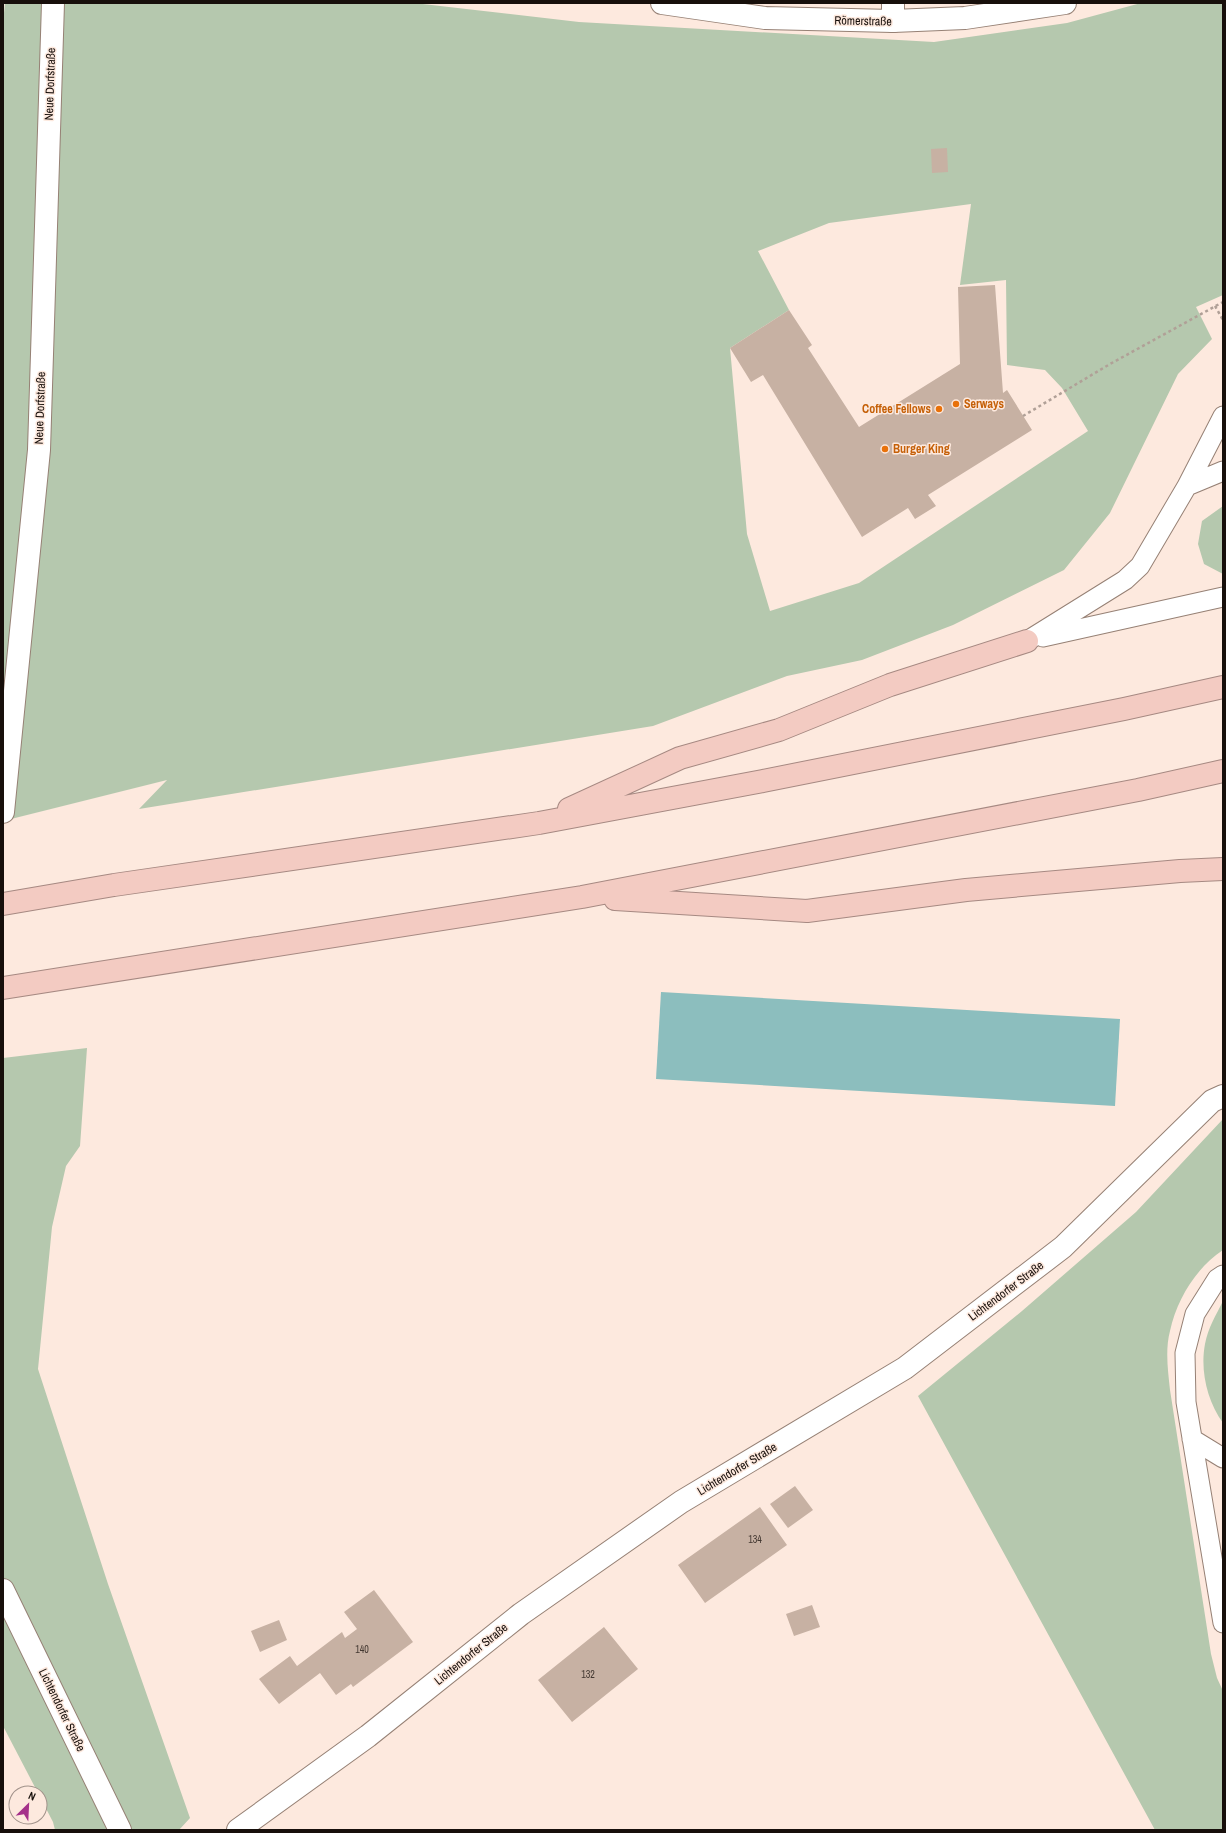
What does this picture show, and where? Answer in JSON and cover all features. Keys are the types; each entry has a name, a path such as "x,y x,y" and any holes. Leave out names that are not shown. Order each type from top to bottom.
{"highway":[{"path":"539,823 680,758 779,730 890,685 1027,641"},
{"path":"3,904 114,885 539,823 1116,710 1223,687"},
{"path":"3,988 582,897 1138,790 1223,771"},
{"path":"582,897 807,911 966,890 1180,871 1223,869"}],"street":[{"name":"Neue Dorfstraße","path":"3,812 39,450 53,3"},
{"name":"Römerstraße","path":"662,3 765,18 893,12 965,18 1065,3"},
{"name":"Lichtendorfer Straße","path":"238,1830 368,1736 521,1614 681,1502 905,1368 1063,1247 1212,1101 1223,1096"},
{"name":"Lichtendorfer Straße","path":"3,1590 120,1830"}],"lane":[{"path":"1027,641 1125,580 1140,566 1187,486 1223,416"},
{"path":"1187,486 1223,471"},
{"path":"1027,641 1223,597"},
{"path":"1223,1275 1217,1280 1196,1314 1185,1353 1186,1402 1223,1623"},
{"path":"1192,1439 1223,1458"}],"path":[{"path":"1023,416 1110,364 1223,302"},
{"path":"1215,306 1223,320"}],"green space":[{"path":"5,3 414,3 579,22 934,42 1067,23 1141,3 1223,3 1223,295 1196,307 1212,339 1178,374 1110,513 1064,570 953,625 862,660 787,676 653,726 139,809 167,780 3,821 3,23","holes":["971,204 960,285 1006,280 1007,365 1045,370 1062,388 1088,431 859,583 770,611 747,534 730,348 789,310 758,251 829,223"]},
{"path":"1223,506 1223,574 1204,564 1198,544 1202,521"},
{"path":"87,1048 80,1146 66,1166 52,1227 38,1369 108,1584 190,1818 179,1830 55,1830 48,1812 48,1785 34,1785 3,1726 3,1058"},
{"path":"1223,1119 1223,1250 1213,1257 1196,1275 1177,1307 1168,1338 1167,1353 1170,1390 1211,1654 1217,1678 1223,1691 1223,1830 1155,1830 918,1396 1022,1311 1136,1212"},
{"path":"1223,1301 1223,1423 1217,1414 1209,1395 1203,1364 1206,1338 1212,1322"}],"water":[{"path":"661,992 1120,1019 1115,1106 656,1079"}],"building":[{"path":"947,148 948,172 932,173 931,149"},
{"name":"Serways","path":"995,285 1003,393 1007,390 1032,430 928,495 936,506 915,519 908,508 862,537 763,375 751,382 730,348 789,310 812,345 808,348 859,427 960,364 958,287"},
{"path":"795,1486 813,1510 788,1528 770,1504"},
{"path":"760,1507 787,1545 705,1603 678,1565"},
{"path":"374,1590 413,1642 353,1687 351,1684 336,1695 320,1673 279,1704 259,1679 290,1656 297,1666 342,1632 345,1638 357,1629 344,1612"},
{"path":"812,1605 820,1627 794,1636 786,1614"},
{"path":"279,1620 287,1640 260,1652 251,1631"},
{"path":"604,1627 638,1669 572,1722 538,1680"}],"place":[{"name":"Serways","path":"956,404"},
{"name":"Coffee Fellows","path":"939,409"},
{"name":"Burger King","path":"885,449"}]}
